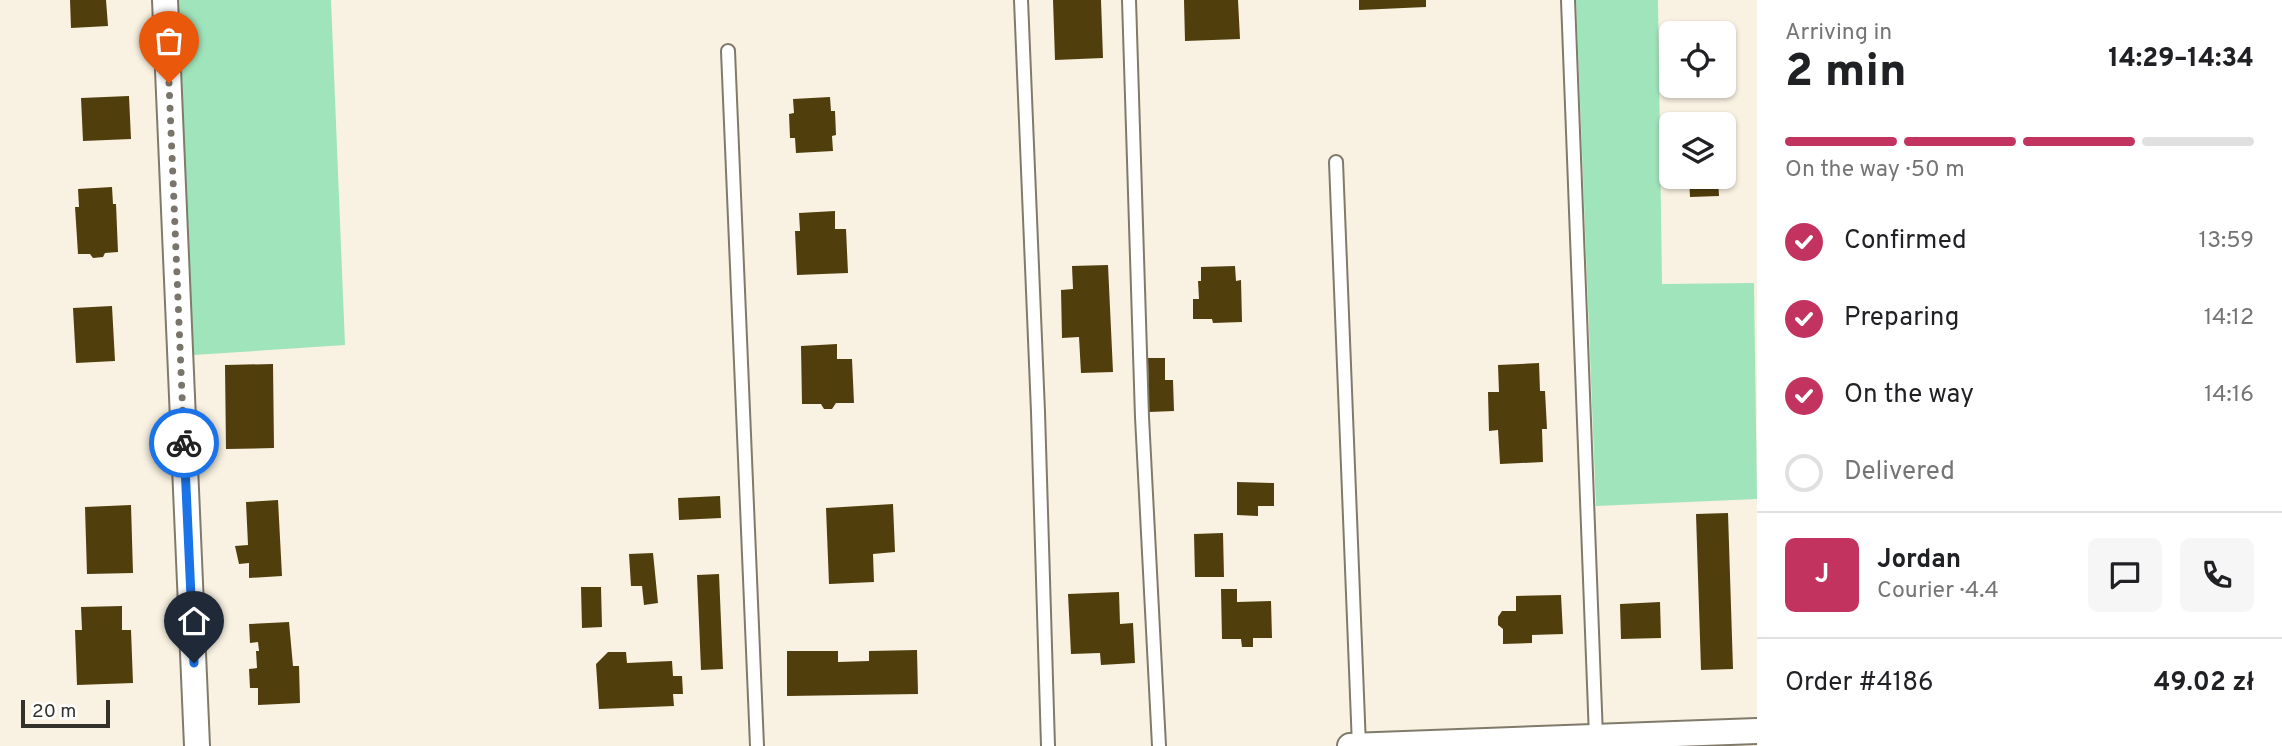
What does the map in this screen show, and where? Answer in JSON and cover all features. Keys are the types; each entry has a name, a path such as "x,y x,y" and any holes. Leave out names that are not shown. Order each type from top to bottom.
{"street":[{"path":"165,0 197,746"},
{"path":"1350,746 1757,731"}],"lane":[{"path":"1021,0 1039,426 1048,746"},
{"path":"1129,0 1142,417 1159,746"},
{"path":"1568,0 1596,737"},
{"path":"727,51 757,746"},
{"path":"1336,162 1359,746"}],"green space":[{"path":"173,0 331,0 345,345 194,355"},
{"path":"1576,0 1658,0 1662,284 1754,283 1757,499 1596,506"}],"building":[{"path":"70,0 106,0 108,26 71,28"},
{"path":"1053,0 1101,0 1103,58 1055,60"},
{"path":"1184,0 1238,0 1240,39 1185,41"},
{"path":"1359,0 1426,0 1426,7 1359,10"},
{"path":"129,96 131,139 83,141 81,98"},
{"path":"830,97 831,111 835,111 836,135 832,136 833,151 796,153 795,138 790,138 789,114 794,113 793,99"},
{"path":"112,187 113,204 116,204 118,252 93,258 90,254 78,254 75,207 79,207 78,189"},
{"path":"1690,189 1719,189 1719,196 1690,197"},
{"path":"835,211 835,229 846,229 848,273 797,275 795,231 800,231 799,213"},
{"path":"1108,265 1113,372 1081,373 1079,337 1062,338 1061,290 1073,289 1072,266"},
{"path":"1235,266 1236,281 1241,280 1242,322 1213,323 1212,319 1193,319 1193,299 1199,299 1198,281 1201,281 1201,267"},
{"path":"112,306 115,361 76,363 73,308"},
{"path":"837,344 837,359 852,359 854,403 836,403 832,409 824,409 821,404 802,404 801,346"},
{"path":"1148,358 1165,358 1165,380 1173,380 1174,411 1149,412"},
{"path":"1539,363 1540,391 1545,391 1547,429 1542,429 1543,462 1500,464 1498,430 1489,431 1488,392 1499,392 1498,365"},
{"path":"273,364 274,448 226,449 225,365"},
{"path":"1237,482 1274,483 1274,506 1258,506 1258,516 1237,515"},
{"path":"720,496 721,518 679,520 678,498"},
{"path":"278,500 282,576 249,578 249,563 239,564 235,546 248,545 246,502"},
{"path":"893,504 895,552 873,554 874,582 829,584 826,508"},
{"path":"131,505 133,573 87,574 85,507"},
{"path":"1728,513 1733,669 1701,670 1696,514"},
{"path":"1223,533 1224,577 1195,577 1194,534"},
{"path":"653,553 658,603 644,605 642,586 631,586 629,554"},
{"path":"719,574 723,669 701,670 697,575"},
{"path":"581,587 601,587 602,627 582,628"},
{"path":"1221,589 1237,589 1237,602 1271,601 1272,638 1253,638 1253,647 1242,647 1241,639 1222,639"},
{"path":"1119,592 1120,624 1133,623 1135,663 1101,665 1100,653 1071,654 1068,594"},
{"path":"1561,595 1563,634 1532,635 1532,643 1503,644 1503,629 1498,625 1498,617 1502,611 1516,611 1516,596"},
{"path":"1660,602 1661,638 1621,639 1620,604"},
{"path":"122,606 122,630 131,630 133,683 77,685 75,630 82,630 81,607"},
{"path":"289,622 293,666 299,666 300,703 258,705 258,688 250,688 249,669 257,668 258,642 250,643 249,624"},
{"path":"917,650 918,694 787,696 787,651 838,651 838,662 869,661 869,651"},
{"path":"608,652 626,652 627,663 672,661 673,676 682,676 683,694 673,694 674,706 599,709 596,664"}],"way so far":[{"path":"169,83 184,443"}],"route":[{"path":"184,443 194,663"}]}
